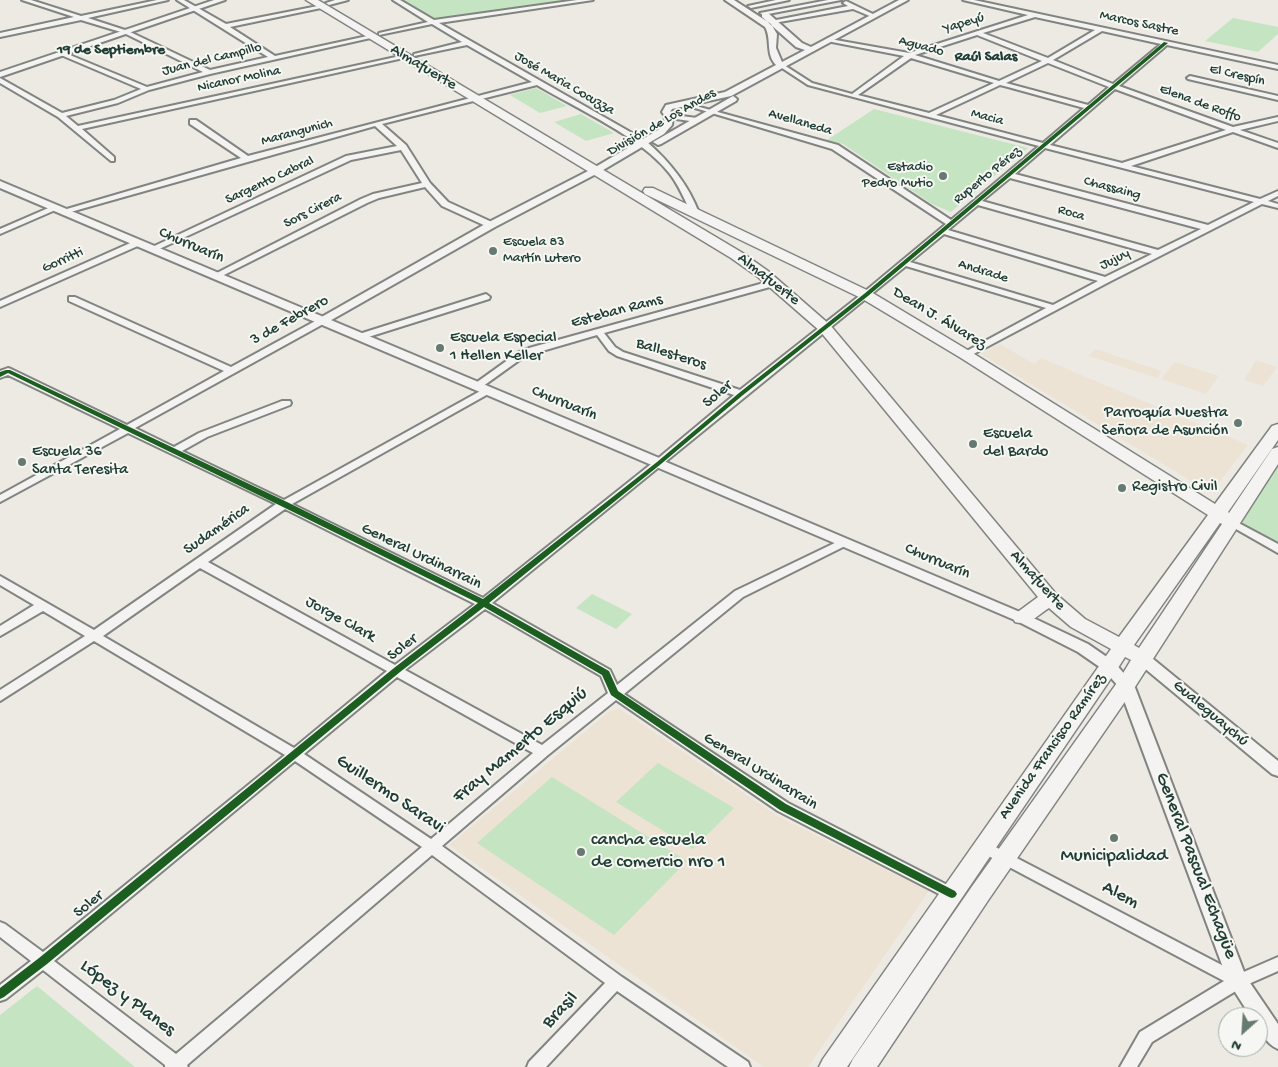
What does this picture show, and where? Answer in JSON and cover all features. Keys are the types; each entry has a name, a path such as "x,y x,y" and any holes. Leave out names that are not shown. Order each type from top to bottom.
{"main road":[{"name":"Almafuerte","path":"311,0 325,3 376,36 601,169 736,255 774,283 825,328 1049,598 1078,623 1142,658"},
{"name":"Dean J. Álvarez","path":"601,169 866,295 966,355 1226,518"},
{"name":"Churruarín","path":"0,184 659,463"},
{"name":"Avenida Francisco Ramírez","path":"832,1067 952,894 994,852 1126,685 1278,429"},
{"name":"Avenida Francisco Ramírez","path":"862,1067 1109,666 1277,455"},
{"path":"1022,618 1049,598"}],"street":[{"path":"25,0 126,32 209,72"},
{"path":"0,35 165,0"},
{"path":"180,0 225,26 274,58"},
{"path":"0,75 220,0"},
{"path":"225,26 345,0"},
{"name":"José Maria Cocuzza","path":"396,0 646,145 655,152 687,193 695,213"},
{"name":"Juan del Campillo","path":"61,115 116,102 146,89 209,72 434,22 590,0"},
{"path":"729,0 768,26 773,34 772,48 780,63"},
{"path":"741,0 774,21 799,45 812,50"},
{"path":"750,6 786,0"},
{"path":"763,13 839,0 874,16"},
{"name":"División de Los Andes","path":"646,145 668,125 669,116 666,112 669,107 728,94 780,63 832,40 904,0"},
{"name":"Marcos Sastre","path":"966,0 1278,66"},
{"path":"774,21 852,6"},
{"name":"Yapeyú","path":"853,96 909,55 1035,15"},
{"path":"929,116 1049,60 1101,29"},
{"name":"Elena de Roffo","path":"978,32 1113,86 1278,146"},
{"name":"Aguado","path":"832,40 909,55 997,83 1089,107"},
{"name":"Nicanor Molina","path":"78,128 468,43"},
{"name":"Ruperto Pérez","path":"825,328 1166,43"},
{"path":"63,54 146,89"},
{"name":"División de Los Andes","path":"601,169 697,120 769,78 780,63"},
{"name":"Macia","path":"780,63 810,84 1278,206"},
{"name":"El Crespín","path":"1190,78 1278,98"},
{"path":"0,80 61,115 78,128 110,159"},
{"name":"Marangunich","path":"0,232 60,210 478,97 537,83"},
{"name":"Avellaneda","path":"687,104 835,147 951,223"},
{"path":"669,116 697,120"},
{"path":"1122,166 1235,129 1278,119"},
{"path":"193,122 247,159"},
{"path":"377,124 403,147 427,184 445,204 491,225"},
{"name":"Sargento Cabral","path":"152,249 349,158 403,147"},
{"name":"3 de Febrero","path":"0,499 491,225 601,169"},
{"name":"Chassaing","path":"1009,175 1209,228"},
{"name":"Sors Cirera","path":"215,276 364,201 376,196 427,184"},
{"name":"Jujuy","path":"966,355 1159,252 1278,193"},
{"name":"Roca","path":"976,202 1159,252"},
{"path":"942,231 1106,280"},
{"name":"Gorritti","path":"0,304 138,243"},
{"name":"Andrade","path":"904,263 1054,308"},
{"name":"Esteban Rams","path":"482,389 522,354 774,283"},
{"path":"359,337 486,297"},
{"path":"72,299 232,371"},
{"name":"Soler","path":"0,994 43,961 397,670 484,604 659,463 741,394 825,328"},
{"name":"Ballesteros","path":"599,332 612,349 620,354 741,394"},
{"name":"General Urdinarrain","path":"4,373 174,451 484,604 606,673 614,693 783,807 952,894"},
{"name":"Sudamérica","path":"0,696 94,636 284,504 482,389"},
{"path":"174,451 203,435 286,403"},
{"name":"Churruarín","path":"659,463 1022,618 1071,642 1109,666 1126,685"},
{"path":"1226,518 1278,549"},
{"name":"Fray Mamerto Esquiú","path":"177,1066 431,846 614,693 739,594 845,542"},
{"name":"Jorge Clark","path":"199,562 543,752"},
{"name":"Guillermo Saravi","path":"0,580 294,754 431,846 616,982 742,1067"},
{"path":"0,632 42,606"},
{"name":"Gualeguaychú","path":"1142,658 1278,770"},
{"name":"General Pascual Echagüe","path":"1126,685 1238,981 1278,1040"},
{"name":"Alem","path":"994,852 1238,981"},
{"name":"López y Planes","path":"0,928 177,1066"},
{"path":"1128,1067 1146,1037 1238,981 1278,964"},
{"name":"Brasil","path":"535,1067 616,982"}],"shaded area":[{"path":"1000,344 1034,364 1041,358 1248,445 1211,493 981,354"},
{"path":"1095,349 1162,371 1157,378 1089,356"},
{"path":"1256,360 1277,367 1263,386 1244,380"},
{"path":"1175,362 1219,376 1206,394 1161,379"},
{"path":"620,709 779,817 929,891 808,1067 764,1067 449,845 610,711"}],"green space":[{"path":"399,0 579,0 436,20"},
{"path":"1233,18 1278,27 1278,34 1258,52 1205,41"},
{"path":"536,88 567,106 540,113 510,95"},
{"name":"Estadio Pedro Mutio","path":"874,109 1028,148 951,212 932,204 843,144 827,140"},
{"path":"581,114 614,133 586,141 554,122"},
{"path":"1278,457 1278,549 1233,523"},
{"path":"592,594 632,614 616,629 576,608"},
{"path":"658,763 734,808 693,849 616,802"},
{"name":"cancha escuela de comercio nro 1","path":"552,777 687,861 614,935 477,843"},
{"path":"37,986 135,1067 0,1067 0,1015"}],"cycle path":[{"path":"0,994 43,961 397,670 484,603 866,295 1166,43"},
{"path":"0,375 8,371 484,603 606,673 614,693 783,807 952,894"}],"place":[{"name":"Estadio Pedro Mutio","path":"943,176"},
{"name":"Escuela 83 Martín Lutero","path":"493,251"},
{"name":"Escuela Especial 1 Hellen Keller","path":"440,348"},
{"name":"Parroquía Nuestra Señora de Asunción","path":"1238,423"},
{"name":"Escuela del Bardo","path":"973,444"},
{"name":"Escuela 36 Santa Teresita","path":"22,462"},
{"name":"Registro Civil","path":"1122,488"},
{"name":"Municipalidad","path":"1114,838"},
{"name":"cancha escuela de comercio nro 1","path":"581,852"}],"district":[{"name":"19 de Septiembre","path":"111,51"},
{"name":"Raúl Salas","path":"986,58"}]}
